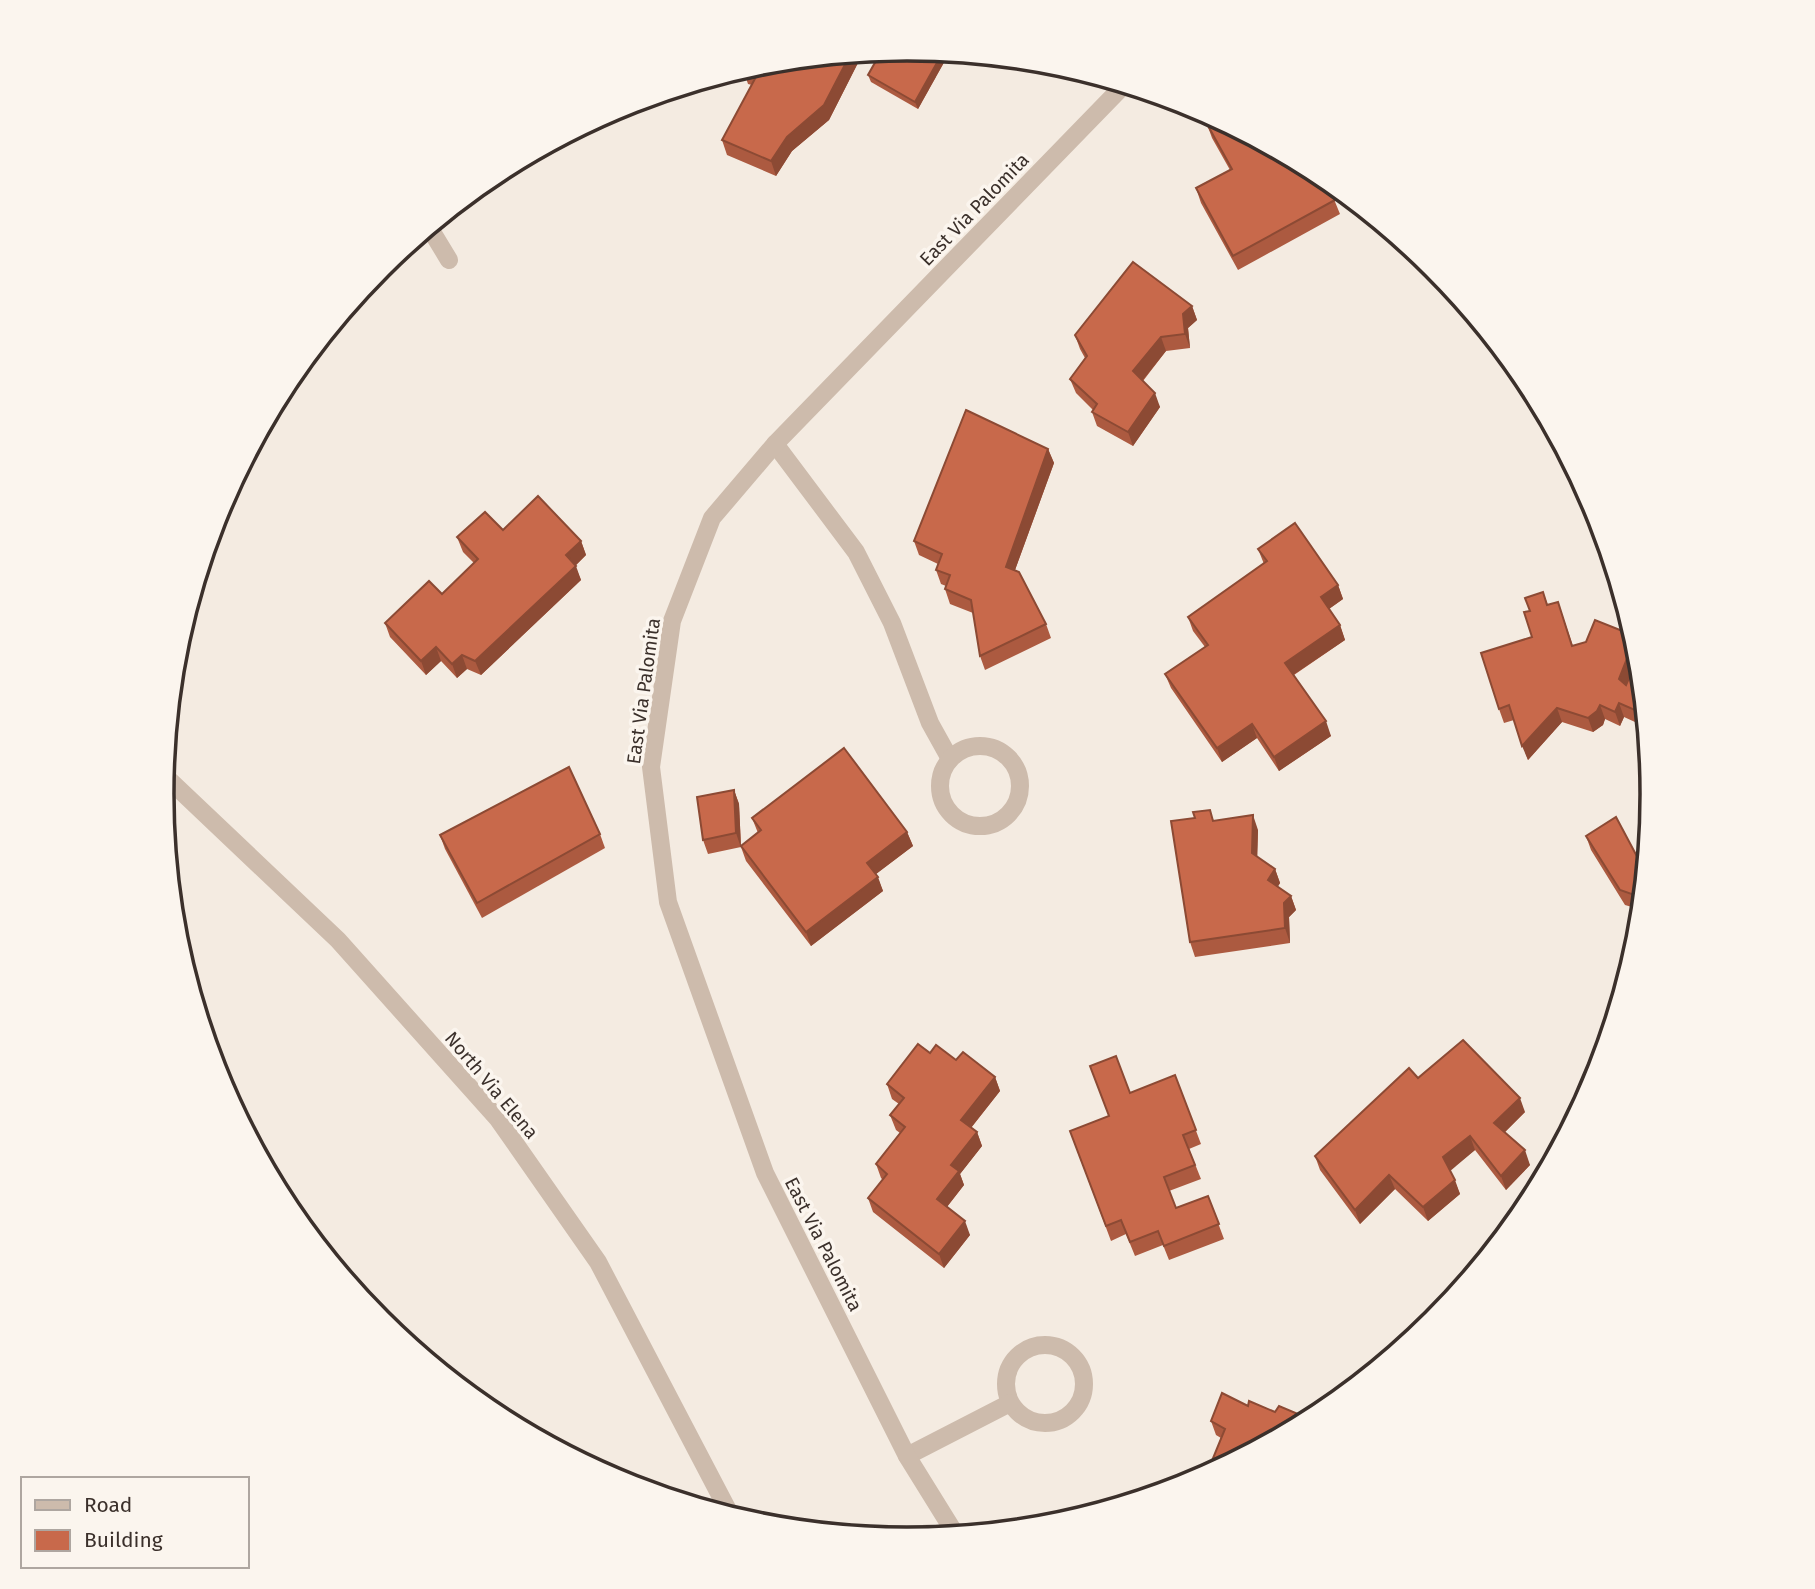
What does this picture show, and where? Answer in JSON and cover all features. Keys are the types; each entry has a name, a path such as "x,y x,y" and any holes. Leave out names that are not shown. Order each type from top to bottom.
{"street":[{"name":"East Via Palomita","path":"951,1526 907,1456 765,1173 668,902 651,767 673,621 712,518 775,444 1117,92"},
{"path":"434,235 449,260"},
{"path":"775,444 856,552 892,623 930,723 950,759"},
{"path":"974,746 999,750 1009,758 1020,781 1019,794 1006,816 995,823 981,826 968,824 946,809 941,797 940,783 943,770 950,759 961,750 974,746"},
{"name":"North Via Elena","path":"174,785 338,940 498,1119 598,1262 725,1505"},
{"path":"1030,1346 1057,1346 1069,1352 1078,1362 1084,1387 1075,1409 1065,1418 1040,1423 1029,1420 1018,1413 1010,1403 1006,1377 1010,1364 1019,1353 1030,1346"},
{"path":"907,1456 1010,1403"}],"building":[{"path":"875,62 937,62 915,102 868,75"},
{"path":"845,65 824,105 787,137 771,161 722,140 756,77"},
{"path":"1208,126 1274,159 1335,200 1233,256 1196,188 1232,169"},
{"path":"1133,262 1192,306 1183,314 1185,334 1161,337 1133,371 1155,393 1128,432 1092,412 1097,404 1070,379 1087,356 1075,335"},
{"path":"966,410 1048,449 1006,567 1019,572 1046,624 980,656 971,600 945,589 950,575 936,570 942,554 914,541"},
{"path":"538,496 581,541 566,555 576,566 475,661 462,655 452,664 436,647 421,661 385,623 429,581 442,594 478,559 457,537 485,512 503,530"},
{"path":"1295,523 1338,585 1321,597 1340,625 1285,663 1326,721 1274,757 1252,724 1217,748 1165,674 1208,645 1188,617 1267,561 1258,549"},
{"path":"1543,592 1547,605 1558,602 1572,646 1586,642 1595,620 1622,631 1628,656 1619,679 1626,685 1630,675 1635,710 1619,703 1615,712 1600,705 1588,718 1557,708 1522,746 1509,705 1499,709 1481,653 1532,637 1524,612 1530,611 1525,598"},
{"path":"844,748 907,832 867,863 878,877 806,932 741,846 761,830 752,818"},
{"path":"569,767 600,834 477,903 440,835"},
{"path":"734,790 736,833 703,840 697,797"},
{"path":"1210,810 1213,821 1253,815 1252,853 1275,869 1268,880 1291,896 1284,903 1285,928 1190,942 1171,821 1195,818 1193,812"},
{"path":"1616,817 1637,857 1633,895 1620,890 1586,836"},
{"path":"1463,1040 1520,1098 1494,1123 1525,1150 1501,1176 1470,1136 1443,1157 1455,1180 1423,1207 1389,1175 1355,1210 1315,1156 1409,1068 1418,1078"},
{"path":"918,1044 930,1053 936,1045 956,1060 963,1052 995,1077 961,1120 977,1132 951,1165 959,1171 937,1199 965,1221 939,1254 868,1198 887,1174 876,1164 905,1127 890,1115 904,1098 887,1084"},
{"path":"1116,1056 1130,1093 1175,1075 1196,1130 1183,1135 1195,1165 1164,1177 1176,1208 1208,1196 1219,1224 1164,1246 1158,1231 1130,1242 1121,1220 1106,1226 1070,1131 1109,1116 1090,1066"},
{"path":"1222,1393 1248,1406 1249,1401 1275,1412 1279,1406 1298,1414 1274,1430 1212,1461 1225,1429 1211,1421"}]}
